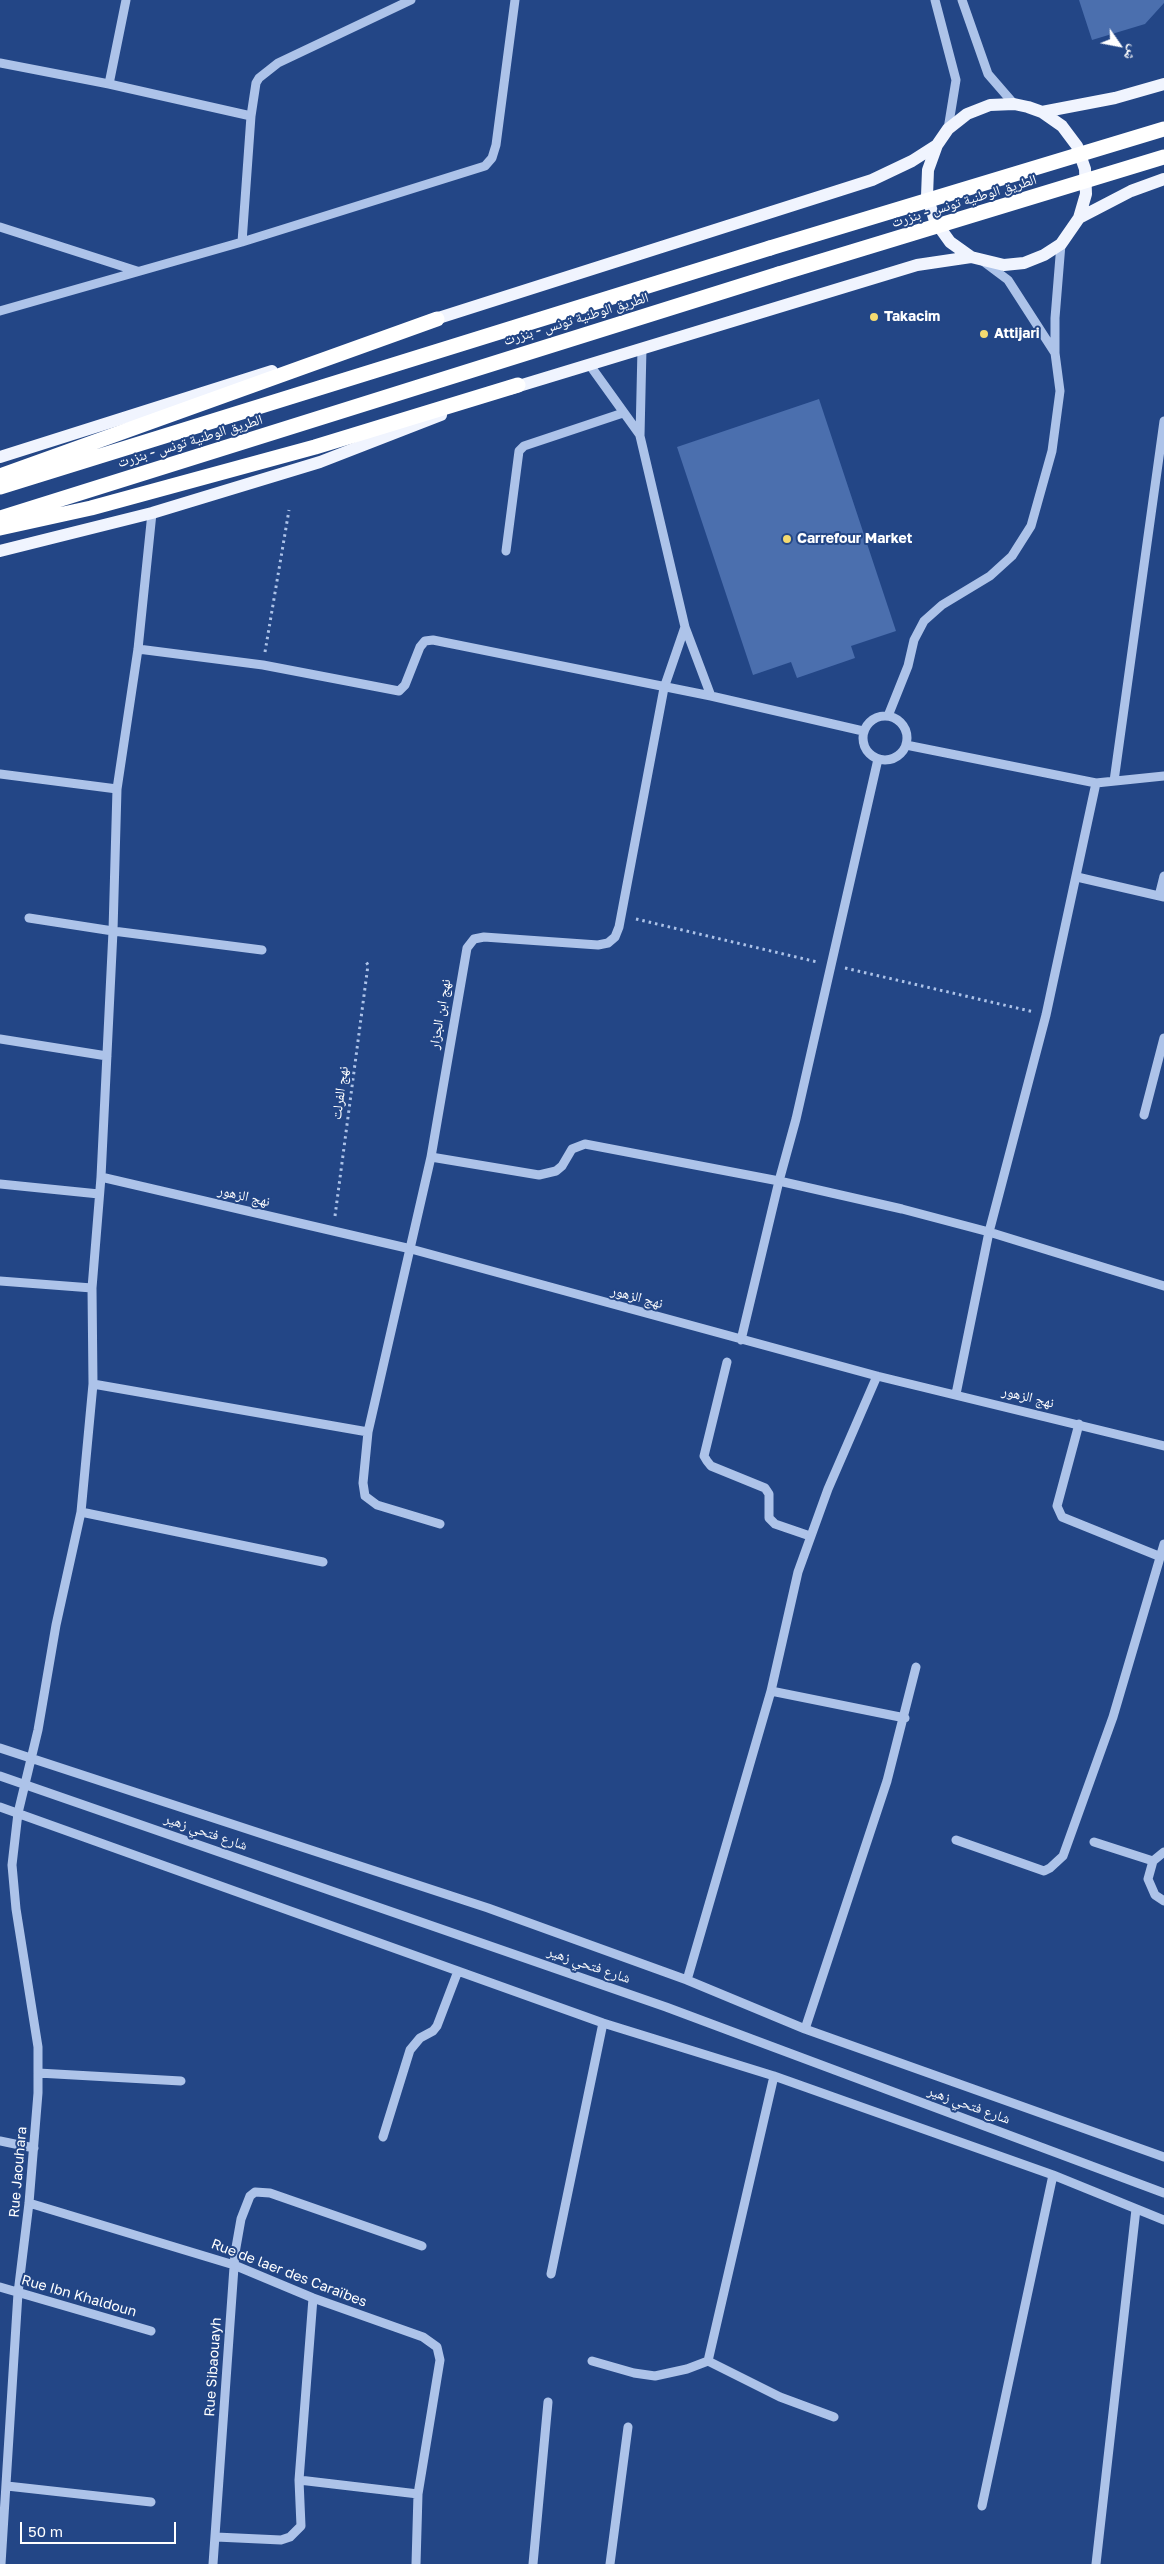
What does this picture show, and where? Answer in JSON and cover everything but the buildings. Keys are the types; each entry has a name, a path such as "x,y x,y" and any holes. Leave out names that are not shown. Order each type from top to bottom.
{"highway":[{"name":"الطريق الوطنية تونس - بنزرت","path":"0,487 770,248 1164,129"},
{"name":"الطريق الوطنية تونس - بنزرت","path":"0,518 780,274 1164,157"},
{"path":"0,476 437,318"},
{"path":"0,528 91,508 306,449 518,386"}],"main road":[{"path":"1042,112 1115,98 1164,84"},
{"path":"1014,104 1042,112 1062,126 1078,146 1085,169 1086,194 1080,218 1061,244 1044,255 1024,263 1004,265 984,262 971,257 950,242 935,221 927,196 928,170 937,145 948,129 967,114 990,105 1014,104"},
{"path":"0,457 872,180 912,161 937,145"},
{"path":"1080,218 1131,191 1164,180"},
{"path":"0,551 152,513 320,462 518,386 917,264 971,257"}],"street":[{"path":"109,84 126,0"},
{"path":"242,242 251,116 256,83 265,72 411,0"},
{"path":"0,311 137,270 242,242 485,166 492,158 496,145 514,0"},
{"path":"935,0 956,80 948,129"},
{"path":"962,0 988,74 1014,104"},
{"path":"0,63 109,84 251,116"},
{"path":"0,227 137,270"},
{"path":"888,716 908,666 914,640 924,621 942,606 990,576 1012,556 1031,526 1052,451 1060,391 1055,353 1054,318 1061,244"},
{"path":"984,262 1008,280 1055,353"},
{"path":"642,348 640,436 685,627 711,696"},
{"path":"589,364 640,436"},
{"path":"506,551 519,452 524,446 623,413"},
{"path":"1114,781 1164,421"},
{"name":"Rue Jaouhara","path":"1,2564 18,2292 34,2148 38,2073 38,2047 13,1886 12,1865 18,1813 31,1758 80,1512 93,1384 92,1288 101,1177 114,931 116,789 138,649 152,513"},
{"path":"664,688 685,627"},
{"path":"138,649 263,665 399,691 405,686 420,647 425,641 434,640 711,696 863,732"},
{"name":"نهج ابن الجزار","path":"440,1524 377,1505 366,1496 363,1483 368,1432 431,1157 467,948 474,939 484,937 598,945 608,943 615,937 619,927 664,688"},
{"path":"888,716 899,721 904,728 907,736 906,745 895,758 886,761 878,760 865,749 863,732 874,718 888,716"},
{"path":"906,745 1096,783 1164,776"},
{"path":"741,1340 779,1181 796,1119 878,760"},
{"path":"0,774 116,789"},
{"path":"956,1394 989,1232 1046,1015 1096,783"},
{"path":"1077,877 1161,896 1164,876"},
{"path":"29,918 262,950"},
{"path":"1144,1115 1164,1038"},
{"path":"0,1039 106,1056"},
{"path":"431,1157 539,1175 556,1171 562,1166 572,1149 584,1144 779,1181 989,1232 1164,1286"},
{"name":"نهج الزهور","path":"101,1177 410,1249 877,1376 1164,1446"},
{"path":"0,1184 99,1194"},
{"path":"0,1281 92,1288"},
{"path":"727,1362 704,1456 711,1466 765,1488 769,1494 769,1518 775,1524 810,1536"},
{"path":"687,1980 772,1691 798,1572 810,1536 877,1376"},
{"path":"93,1384 368,1432"},
{"path":"1079,1424 1057,1506 1062,1517 1161,1557"},
{"path":"80,1512 323,1562"},
{"path":"956,1840 1044,1871 1050,1868 1062,1856 1113,1717 1164,1544"},
{"path":"805,2029 887,1782 916,1667"},
{"path":"772,1691 904,1718"},
{"path":"0,1748 488,1908 687,1980 805,2029 1164,2157"},
{"name":"شارع فتحي زهير","path":"0,1776 666,2007 1164,2192"},
{"path":"0,1807 602,2023 774,2076 1053,2175 1164,2220"},
{"path":"1094,1842 1152,1861"},
{"path":"1164,1852 1152,1861 1148,1878 1150,1888 1155,1895 1164,1901"},
{"path":"383,2137 410,2050 420,2038 433,2031 437,2026 458,1971"},
{"path":"551,2274 602,2023"},
{"path":"38,2073 181,2081"},
{"path":"708,2361 774,2076"},
{"path":"0,2141 34,2148"},
{"path":"982,2506 1053,2175"},
{"name":"Rue Sibaouayh","path":"213,2564 234,2264 237,2237 245,2204 255,2192 270,2193 422,2246"},
{"name":"Rue de laer des Caraïbes","path":"29,2202 234,2264 313,2298 423,2337 437,2347 440,2360 418,2494"},
{"path":"1096,2564 1136,2209"},
{"name":"Rue Ibn Khaldoun","path":"0,2287 151,2332"},
{"path":"216,2537 281,2540 290,2537 301,2526 299,2480 313,2298"},
{"path":"592,2361 634,2373 655,2376 680,2371 708,2361 780,2397 834,2417"},
{"path":"533,2564 548,2402"},
{"path":"610,2564 628,2427"},
{"path":"299,2480 418,2494 416,2564"},
{"path":"7,2486 151,2502"}],"path":[{"path":"263,665 289,510"},
{"name":"نهج الفرلت","path":"333,1230 368,964 365,960"}],"place":[{"name":"Takacim","path":"874,317"},
{"name":"Attijari","path":"984,334"},
{"name":"Carrefour Market","path":"787,539"}]}
